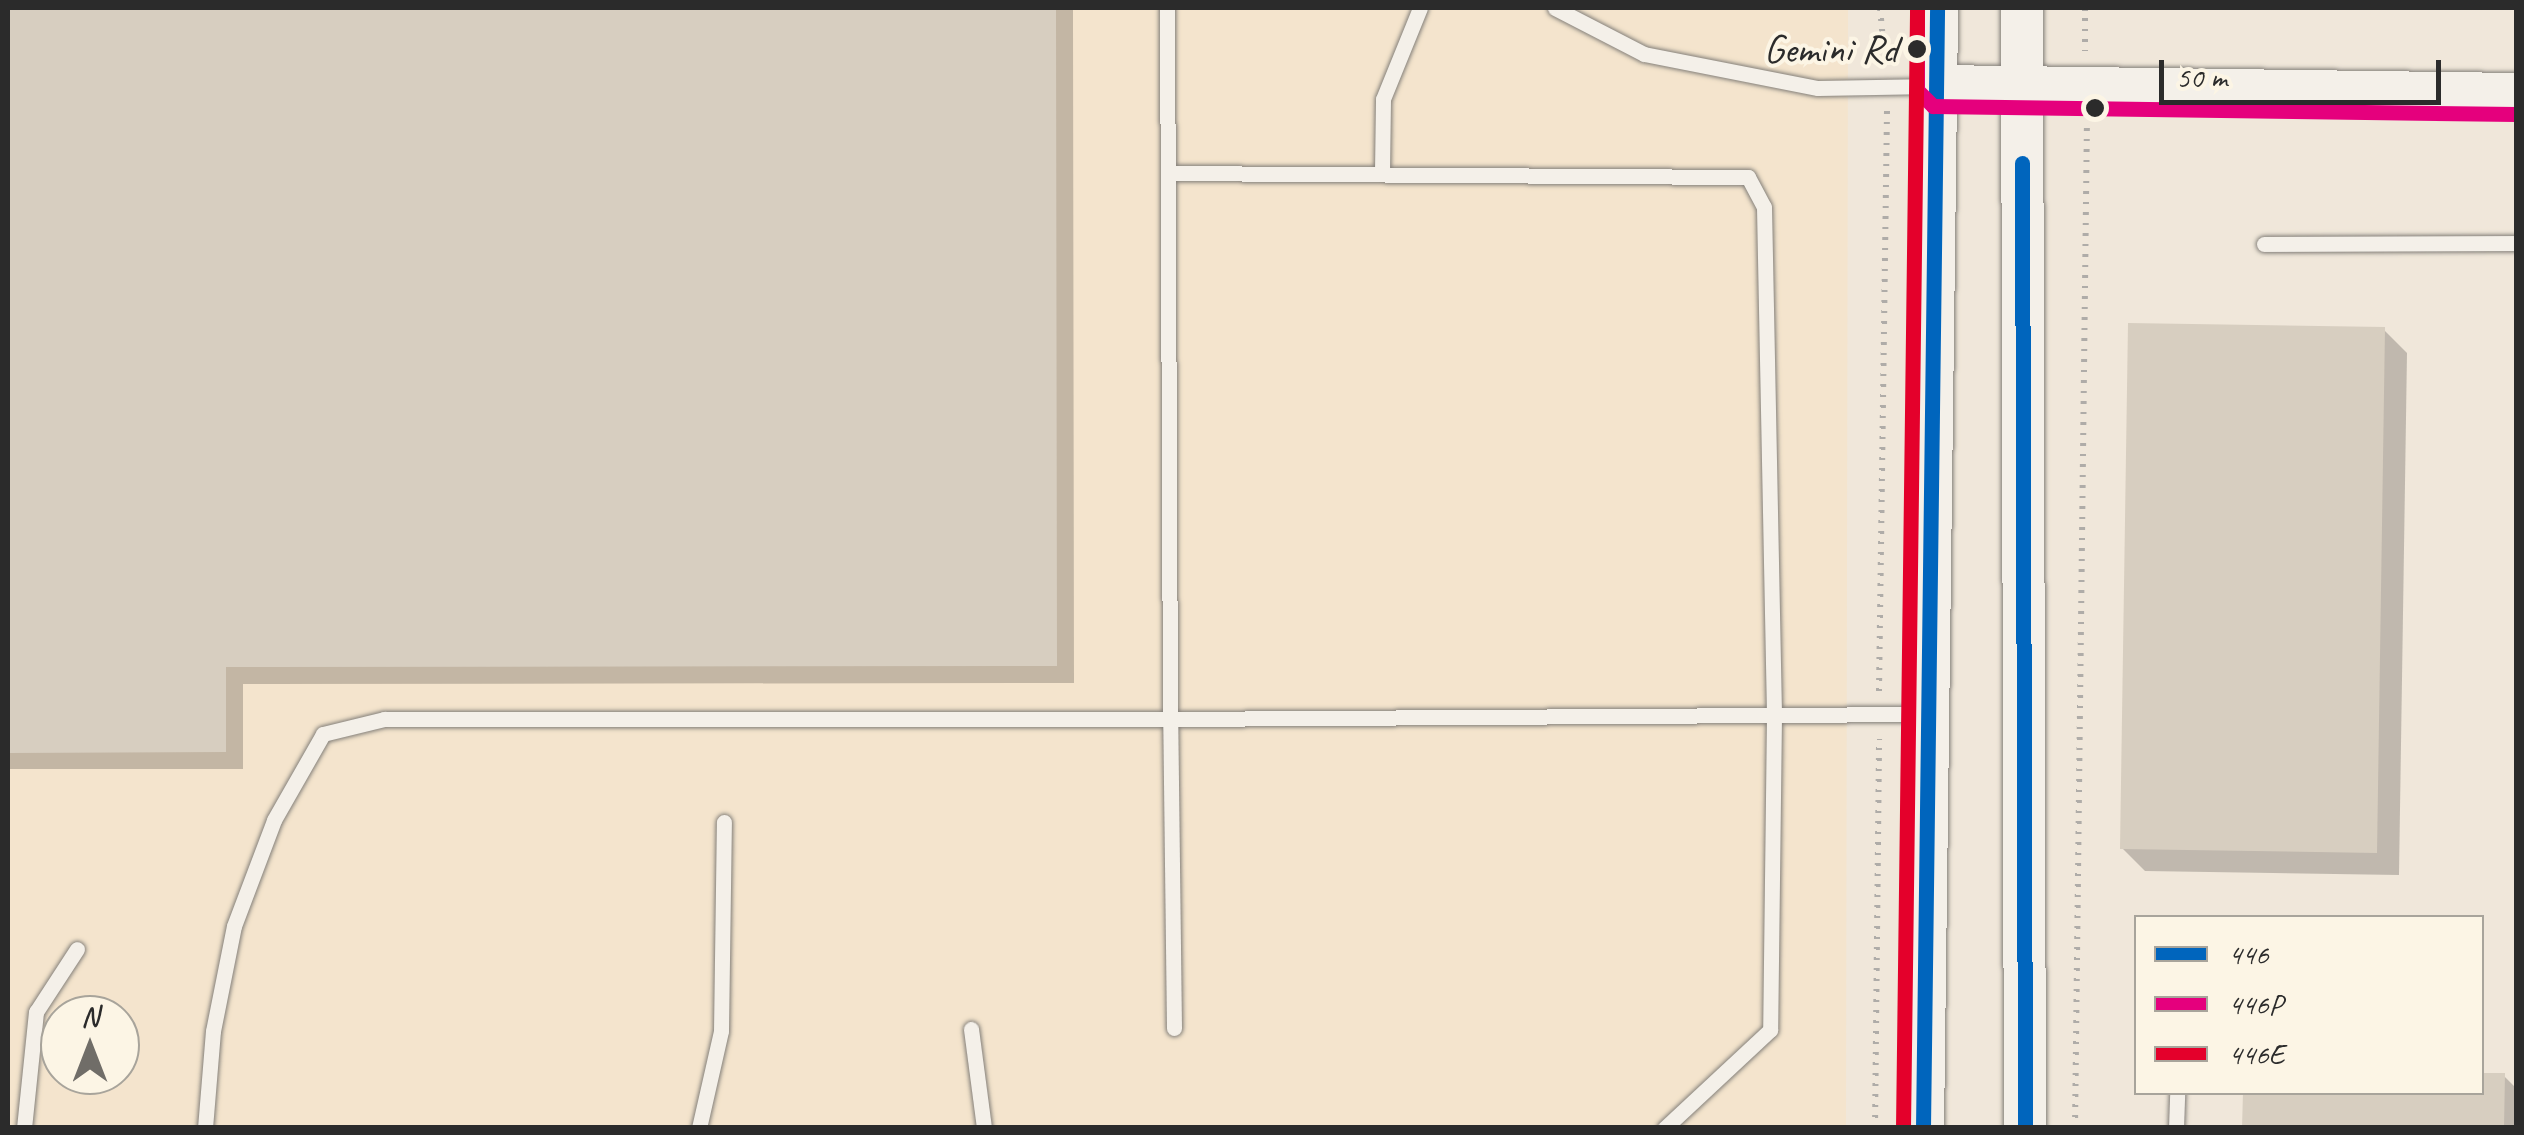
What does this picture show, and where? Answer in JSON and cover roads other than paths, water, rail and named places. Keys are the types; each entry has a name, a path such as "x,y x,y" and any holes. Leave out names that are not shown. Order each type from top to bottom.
{"street":[{"path":"1922,1128 1937,8"},
{"path":"2022,8 2025,1128"},
{"path":"1936,86 2516,94"}],"lane":[{"path":"1167,8 1174,1028"},
{"path":"1382,172 1383,99 1420,8"},
{"path":"1555,8 1644,54 1818,88 1936,86"},
{"path":"1168,173 1748,176 1764,207 1774,716 1770,1030 1665,1128"},
{"path":"2264,244 2516,243"},
{"path":"205,1128 213,1031 234,926 274,820 323,734 384,720 1170,720 1926,714"},
{"path":"699,1128 721,1031 724,822"},
{"path":"24,1128 36,1012 77,949"},
{"path":"971,1030 984,1128"},
{"path":"2176,1128 2177,1095"}],"place":[{"name":"Gemini Rd","path":"1917,49"}]}
